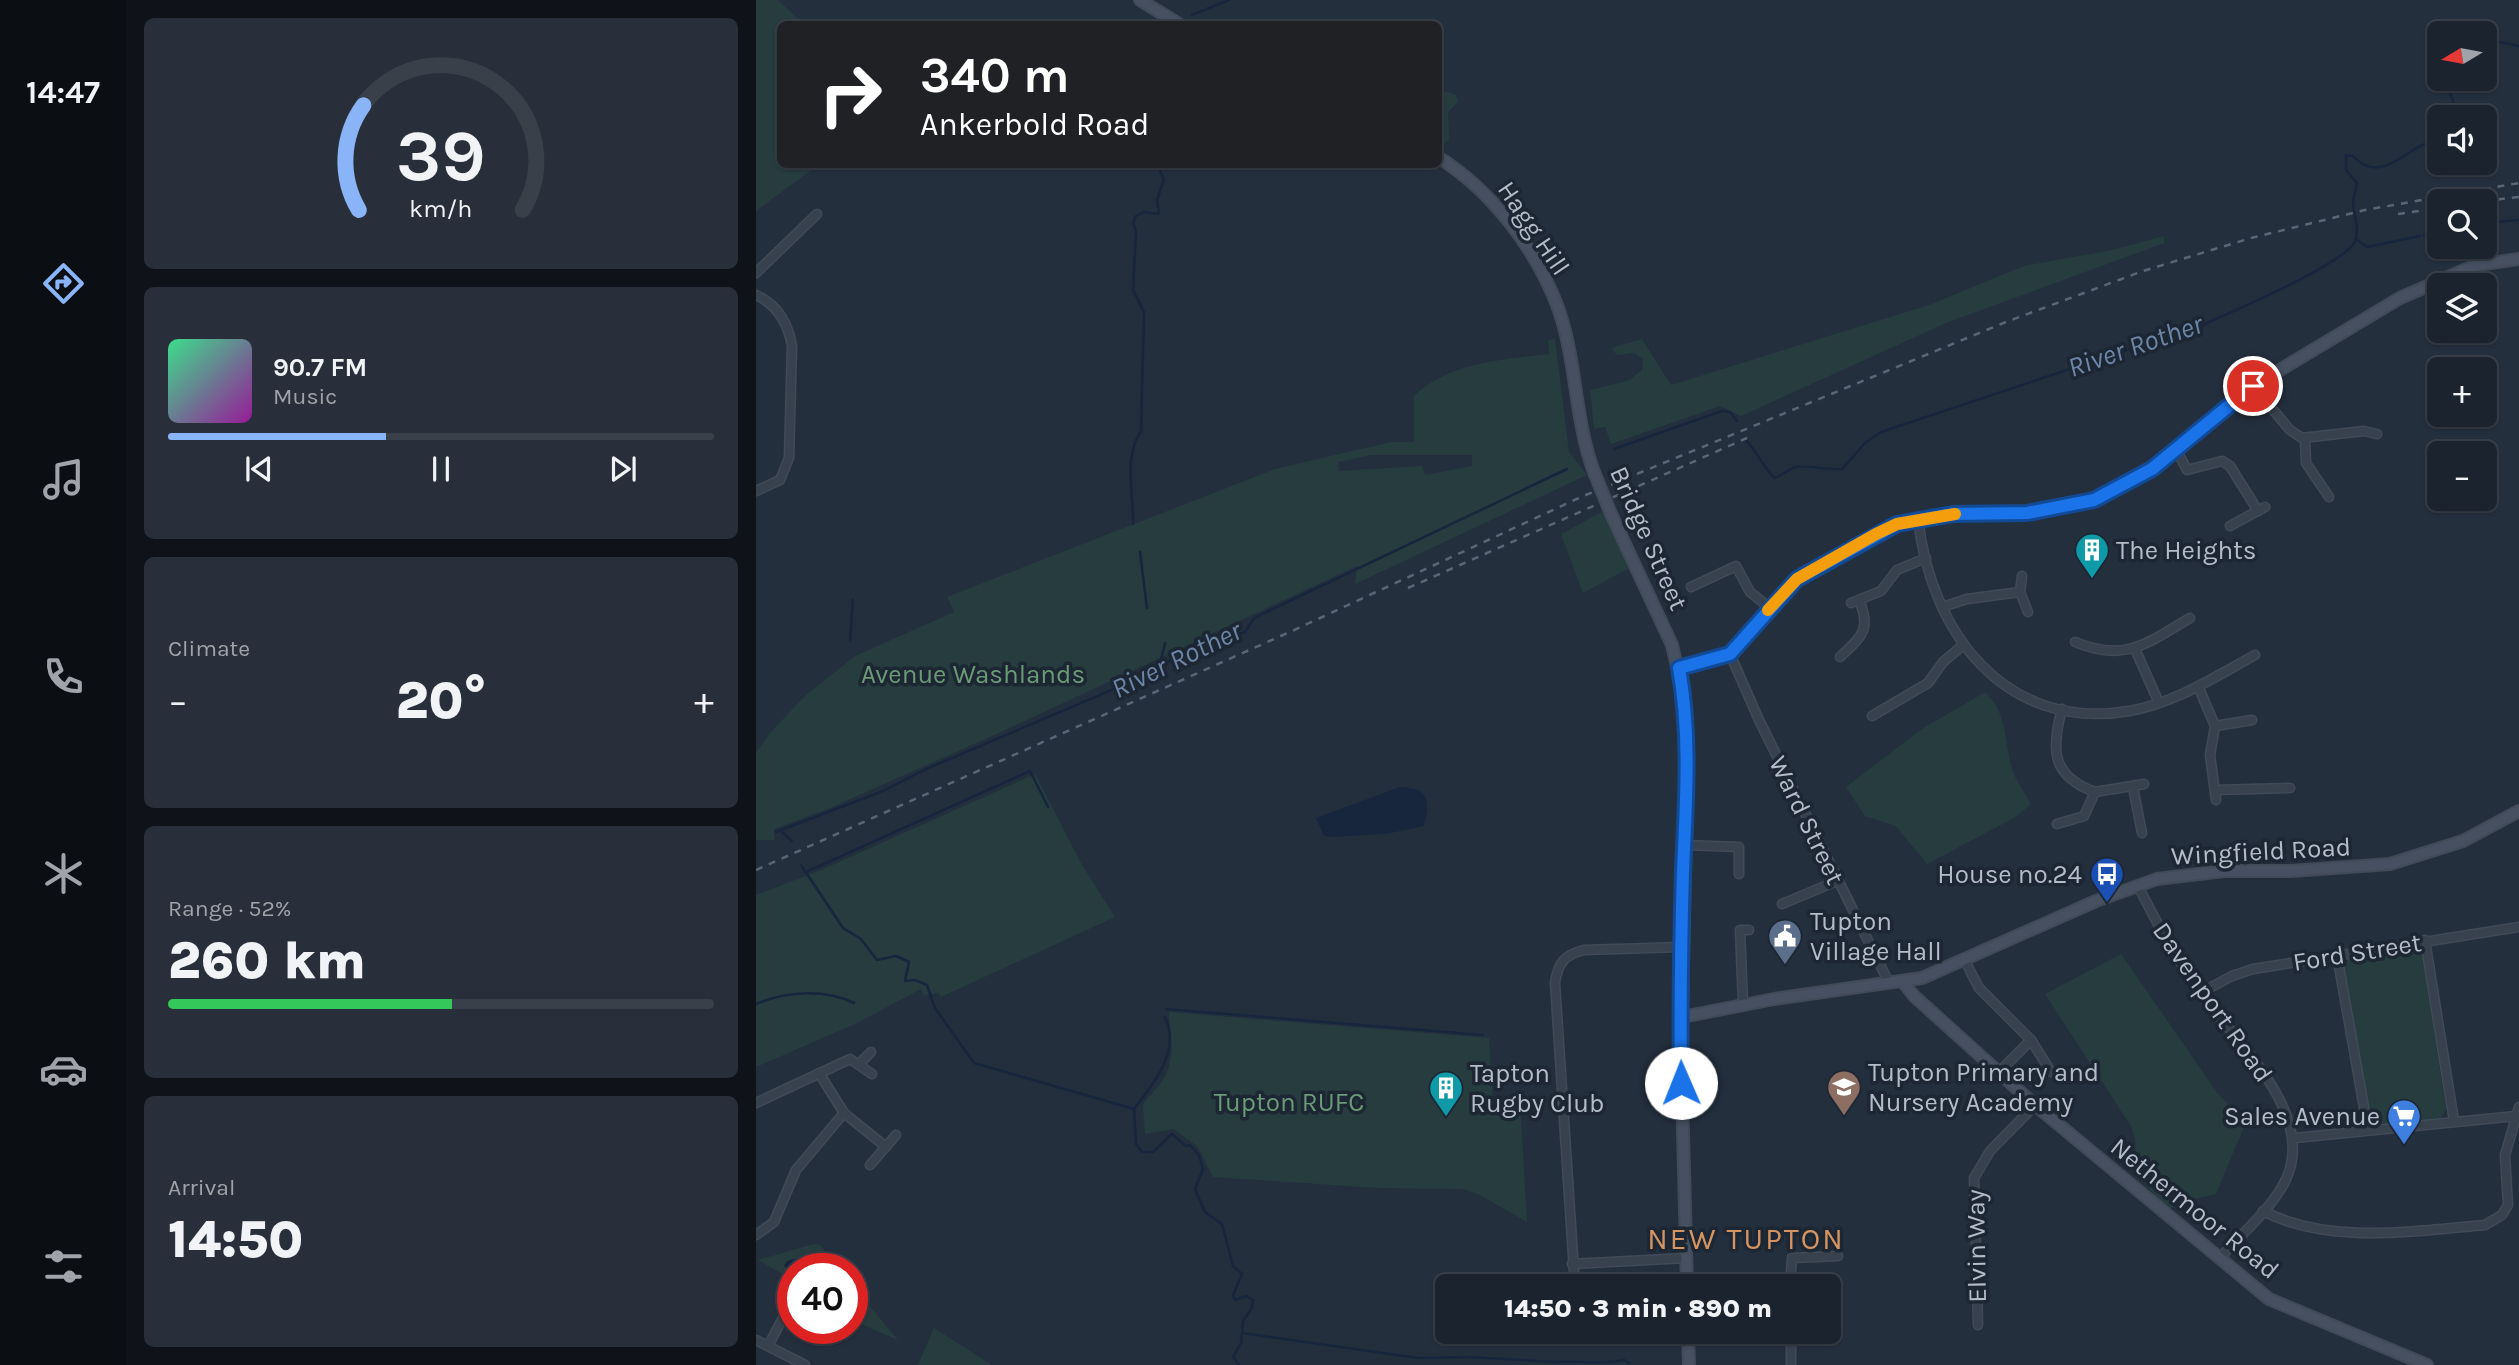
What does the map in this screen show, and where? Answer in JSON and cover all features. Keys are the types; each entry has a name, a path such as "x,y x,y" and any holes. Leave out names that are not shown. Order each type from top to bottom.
{"street":[{"path":"1140,0 1175,21"},
{"name":"Hagg Hill","path":"1442,160 1476,185 1508,222 1540,271 1557,306 1581,426"},
{"path":"756,272 817,214"},
{"path":"804,227 814,227"},
{"path":"1679,668 1730,654 1797,579 1897,524 1953,514 2027,513 2082,503 2131,483 2176,451 2253,386 2400,298 2476,265 2519,259"},
{"path":"756,295 780,313 790,334 792,346 789,458 780,480 756,491"},
{"path":"2253,386 2290,430 2305,438 2364,431 2377,434"},
{"name":"Bridge Street","path":"1581,426 1594,472 1611,514 1672,645 1684,697 1686,751 1681,947 1687,1274"},
{"path":"2305,438 2306,463 2329,497"},
{"path":"2176,451 2188,470 2222,461 2230,466 2261,509 2231,526"},
{"path":"1918,519 1926,558 1942,607 1962,646 2001,684 2033,700 2062,709 2102,713 2160,703 2255,655"},
{"path":"1840,657 1863,635 1866,625 1855,601 1881,591 1897,570 1926,558"},
{"path":"1691,587 1736,566 1750,592 1770,608"},
{"path":"2022,576 2020,592 2028,612"},
{"path":"1942,607 2020,592"},
{"path":"2075,642 2095,650 2135,649 2190,618"},
{"path":"1872,716 1928,683 1943,663 1962,646"},
{"path":"2135,649 2160,703"},
{"name":"Ward Street","path":"1730,654 1837,881 1880,959 1889,983"},
{"path":"2198,686 2215,726 2210,755 2217,790 2216,800"},
{"path":"2062,709 2056,733 2057,761 2074,783 2095,792 2144,784"},
{"path":"2215,726 2252,720"},
{"path":"2133,787 2142,833"},
{"path":"2217,790 2290,788"},
{"path":"2057,824 2084,816 2095,792"},
{"name":"Wingfield Road","path":"1682,1017 1743,1004 1922,978 2157,879 2224,871 2291,871 2390,864 2463,841 2519,811"},
{"path":"1684,845 1739,847 1739,874"},
{"path":"1782,904 1837,881"},
{"name":"Davenport Road","path":"2138,886 2165,942 2276,1094 2295,1138"},
{"name":"Ford Street","path":"2200,993 2232,976 2253,970 2425,940 2519,927"},
{"path":"1743,1004 1745,930"},
{"path":"2425,940 2454,1121"},
{"path":"1573,1274 1555,982 1558,966 1569,954 1584,950 1681,947"},
{"path":"2337,955 2368,1130"},
{"path":"1964,959 1979,988 2031,1040 2051,1072"},
{"name":"Nethermoor Road","path":"1903,982 1914,996 2035,1105 2269,1299 2288,1310 2427,1365"},
{"path":"2000,1071 2031,1040"},
{"path":"859,1064 871,1052"},
{"path":"756,1103 850,1059 872,1074"},
{"path":"819,1073 844,1113 886,1147"},
{"name":"Elvin Way","path":"1978,1325 1975,1178 1990,1151 2035,1105"},
{"path":"2219,1259 2263,1211 2288,1176 2295,1138 2518,1112 2505,1155 2508,1205 2502,1215 2485,1225 2415,1230 2340,1230 2290,1224 2263,1211"},
{"path":"756,1235 774,1222 796,1170 844,1113"},
{"path":"870,1165 896,1135"},
{"path":"1791,1274 1792,1258 1838,1256"},
{"path":"1572,1264 1686,1258"},
{"path":"768,1346 777,1329"},
{"path":"756,1340 805,1365"},
{"path":"1688,1344 1689,1365"},
{"path":"1791,1344 1791,1365"}],"green space":[{"path":"756,0 778,0 800,21 777,21 777,168 814,168 756,211"},
{"path":"1442,93 1456,95 1458,102 1448,112 1449,139 1445,144 1442,144"},
{"path":"2164,236 2164,243 1946,323 1741,416 1720,406 1611,444 1605,427 1594,429 1590,390 1630,380 1642,370 1643,359 1634,353 1617,355 1611,348 1642,339 1671,385 1929,305 2024,266 2112,250"},
{"name":"Avenue Washlands","path":"1555,339 1569,452 1587,475 1355,584 1357,566 1001,732 830,808 774,829 774,840 756,840 756,753 770,733 805,696 855,656 954,612 947,597 1275,469 1391,442 1414,442 1414,396 1428,385 1443,376 1477,364 1549,354 1548,340","holes":["1372,455 1472,455 1472,466 1425,475 1422,466 1339,471 1338,462"]},
{"path":"1602,512 1629,568 1583,593 1561,534"},
{"path":"1985,692 1998,709 2012,769 2031,804 2014,818 1927,864 1896,826 1865,816 1846,787 1922,729"},
{"path":"1035,774 1081,863 1115,917 941,997 938,993 924,995 921,989 857,1023 756,1067 756,895 821,870"},
{"path":"2412,946 2422,954 2446,1109 2440,1119 2375,1126 2368,1117 2343,966 2351,956"},
{"path":"2121,954 2218,1094 2246,1122 2216,1194 2183,1202 2169,1210 2137,1176 2135,1139 2131,1126 2045,994"},
{"name":"Tupton RUFC","path":"1169,1012 1489,1038 1493,1103 1520,1102 1527,1222 1480,1195 1463,1189 1377,1188 1213,1177 1198,1147 1174,1129 1145,1134 1143,1105 1164,1078 1170,1062"},
{"path":"814,1244 820,1245 826,1253 782,1253"},
{"path":"777,1255 777,1271 758,1260"},
{"path":"868,1304 898,1340 868,1327"},
{"path":"934,1328 992,1365 918,1365"}],"water":[{"path":"1400,787 1417,790 1425,797 1427,809 1424,826 1386,834 1324,836 1316,818"}],"waterway":[{"path":"1192,15 1229,0"},
{"name":"River Rother","path":"2497,41 2519,46"},
{"name":"River Rother","path":"2449,91 2454,105"},
{"name":"River Rother","path":"1746,440 1775,478 1796,467 1842,469 1865,443 1881,432 2205,324 2311,274 2347,251 2356,236 2353,204 2357,183 2346,170 2346,155 2353,156 2369,167 2386,166 2427,144"},
{"path":"1133,524 1131,464 1132,452 1141,431 1144,312 1133,290 1136,231 1133,223 1136,216 1144,212 1159,214 1157,200 1164,179 1159,168"},
{"path":"2497,222 2519,220"},
{"path":"2356,239 2367,247 2420,236"},
{"name":"River Rother","path":"1614,449 1722,411 1730,412 1737,421"},
{"name":"River Rother","path":"776,832 883,791 924,770 1142,677 1176,658 1245,632 1254,618 1567,469"},
{"path":"1140,552 1147,608"},
{"path":"850,641 853,600"},
{"path":"1160,664 1165,643"},
{"path":"806,872 1030,771 1048,807"},
{"path":"782,832 792,841"},
{"path":"801,865 843,928 861,939 877,960 896,956 909,962 905,981 915,980 927,985 935,1008 974,1063 1134,1109 1136,1144 1142,1152 1153,1152 1172,1134 1186,1146 1190,1145 1199,1155 1203,1169 1195,1189 1205,1212 1222,1224 1233,1266 1242,1274 1233,1295 1235,1300 1246,1296 1253,1300 1252,1308 1243,1321 1241,1343 1233,1357 1239,1365"},
{"path":"756,1004 780,996 805,993 831,995 854,1003"},
{"path":"1166,1009 1483,1035"},
{"path":"1134,1109 1163,1066 1170,1042 1165,1017"},
{"path":"1242,1333 1418,1358 1468,1357 1555,1362 1624,1360 1629,1363"}],"railway":[{"path":"756,870 1292,631 1581,497 2006,322 2143,271 2251,238 2365,210 2519,183"},
{"path":"2497,200 2519,197"},
{"path":"2398,214 2427,210"},
{"path":"1408,588 1747,438"}],"slow traffic":[{"path":"1768,610 1797,579 1876,534 1897,524 1955,514"}],"place":[{"name":"The Heights","path":"2092,580"},
{"name":"House no.24","path":"2107,904"},
{"name":"Tupton Village Hall","path":"1785,966"},
{"name":"Tupton Primary and Nursery Academy","path":"1844,1117"},
{"name":"Tapton Rugby Club","path":"1446,1118"},
{"name":"Sales Avenue","path":"2404,1146"}],"district":[{"name":"NEW TUPTON","path":"1746,1239"}],"route":[{"path":"1681,1083 1681,947 1686,768 1684,697 1679,668 1730,654 1797,579 1876,534 1897,524 1918,519 1953,514 2027,513 2094,500 2131,483 2152,469 2253,386"}]}
